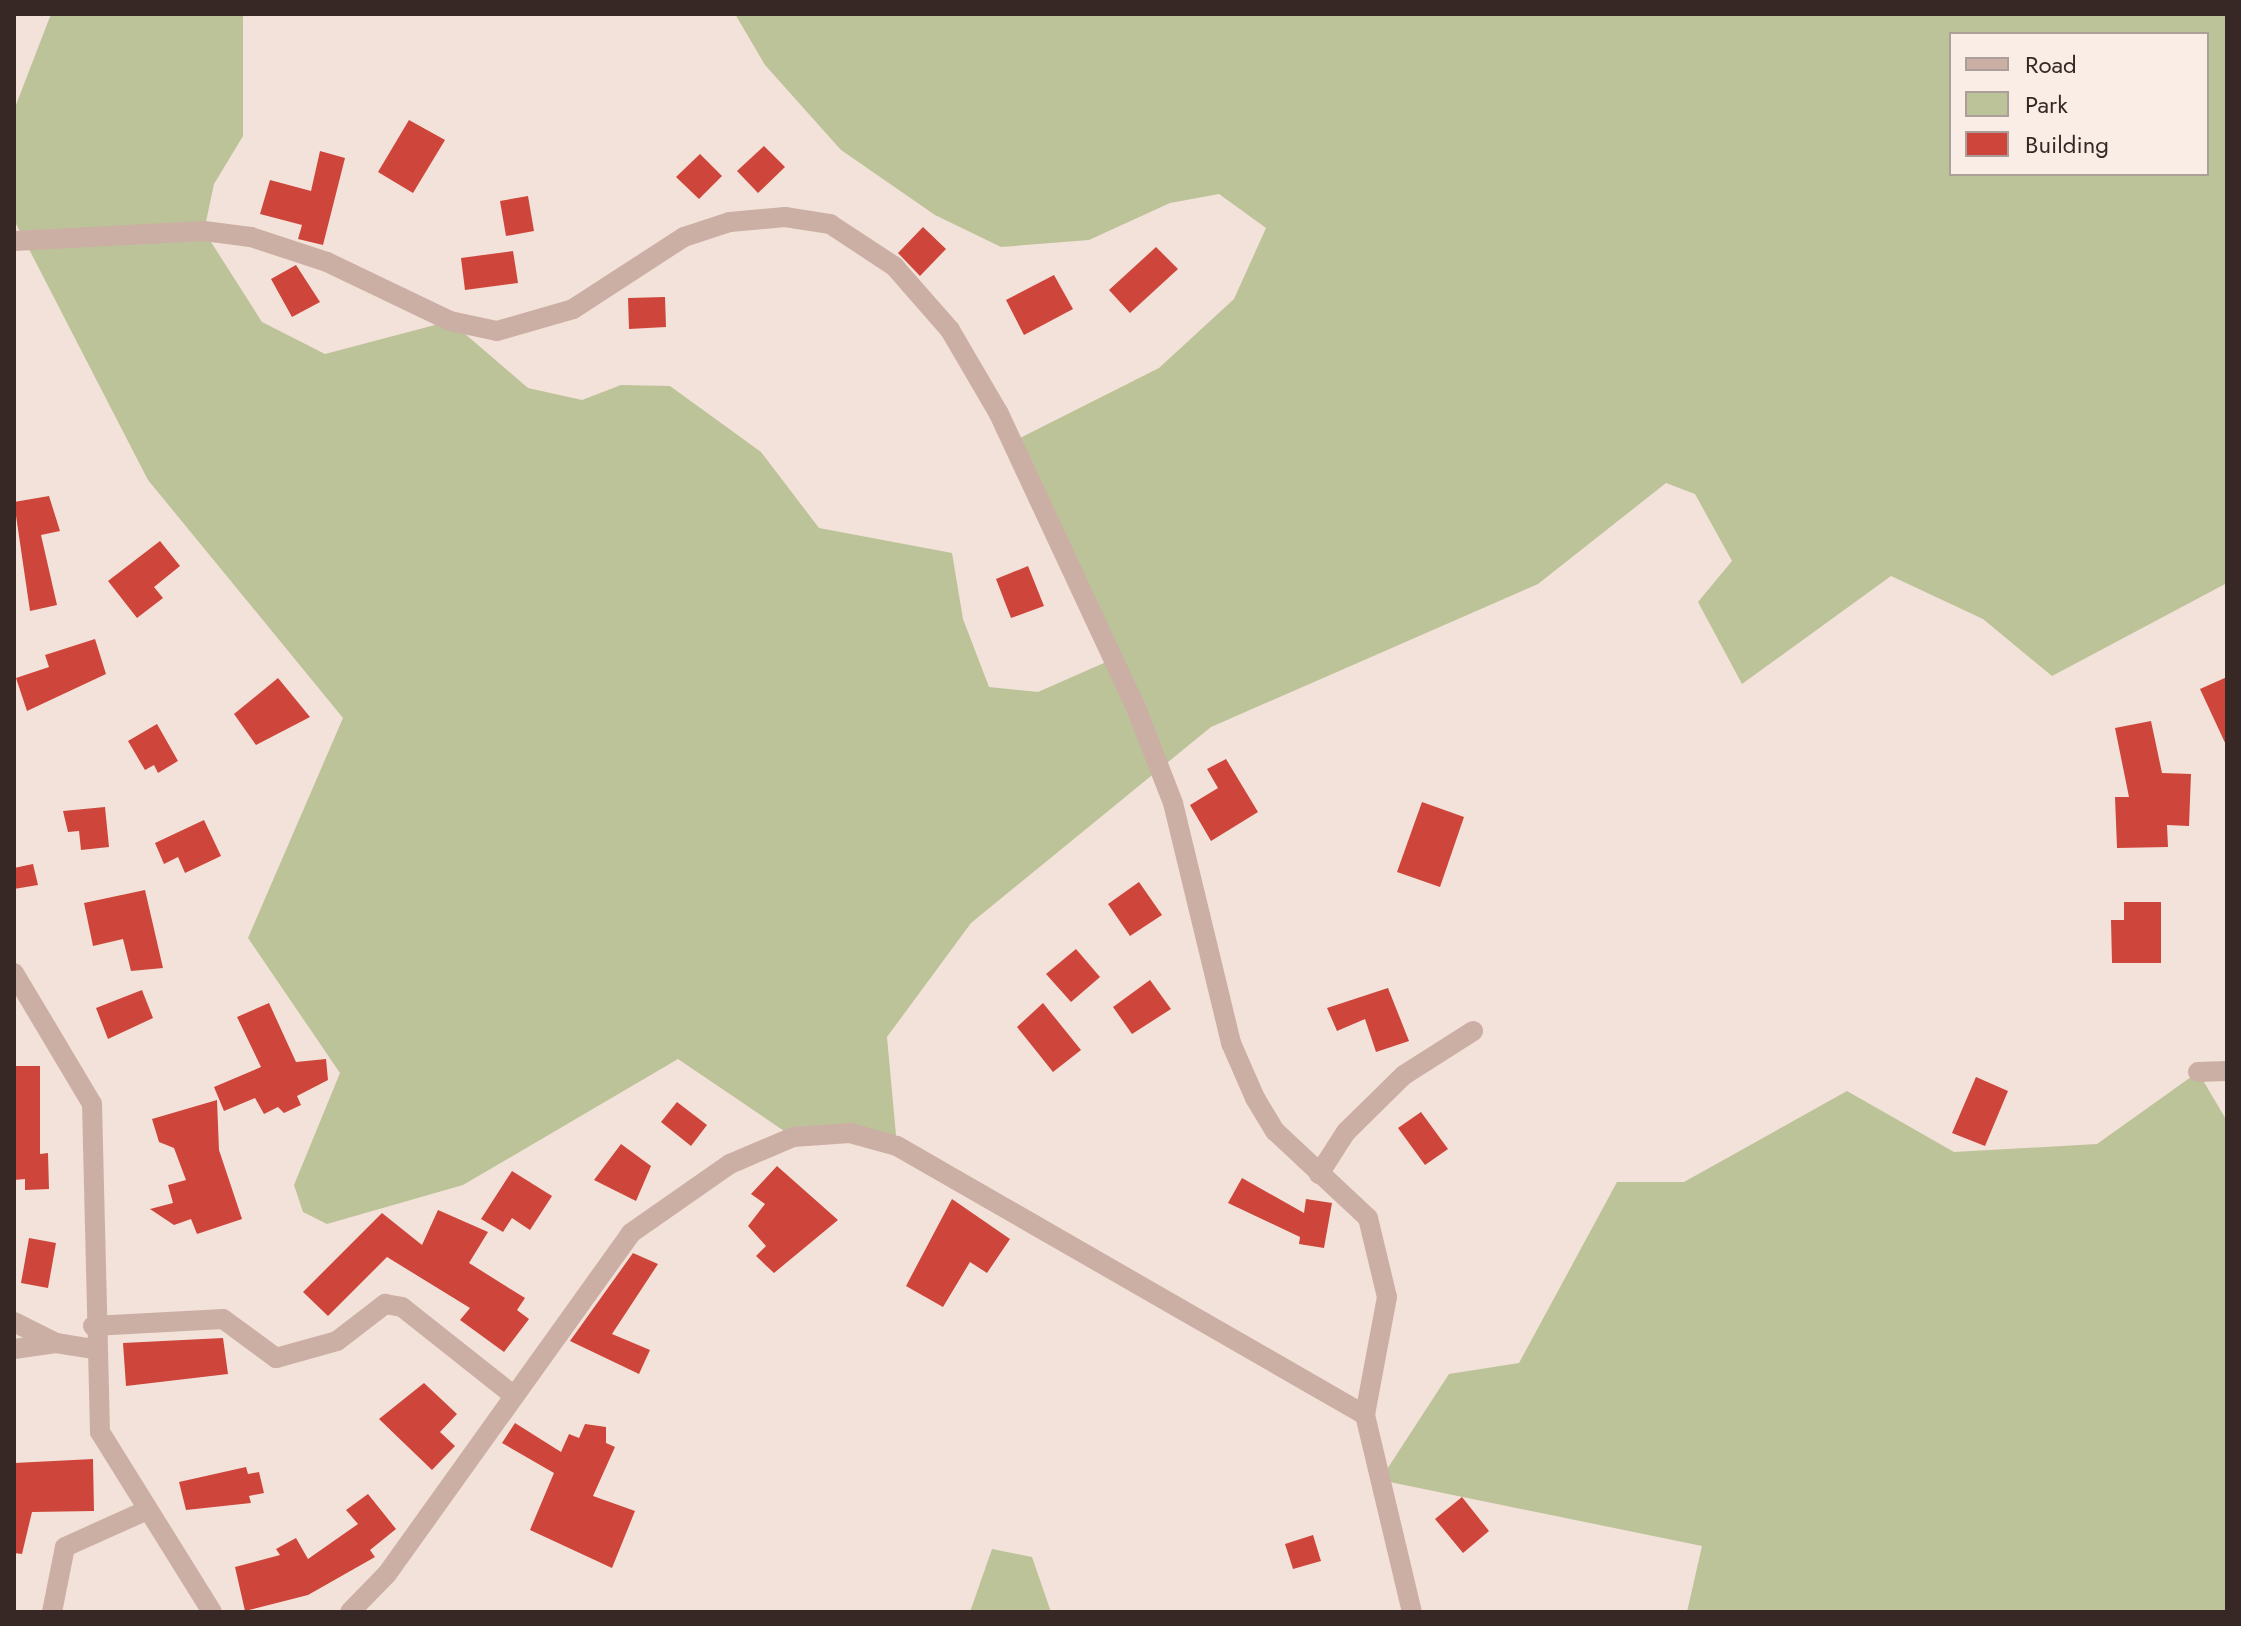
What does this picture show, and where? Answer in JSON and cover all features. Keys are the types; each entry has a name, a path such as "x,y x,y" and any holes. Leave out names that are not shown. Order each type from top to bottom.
{"street":[{"path":"14,241 204,231 251,237 367,278 450,321 497,331 573,309 684,237 730,222 785,217 830,224 862,242 950,330 999,414 1173,803 1231,1043 1275,1131 1368,1218 1378,1246 1387,1297 1365,1415 1412,1612"},
{"path":"14,973 92,1104 93,1349 100,1432 145,1511 212,1612"},
{"path":"1319,1174 1346,1132 1404,1075 1473,1031"},
{"path":"2198,1072 2227,1071"},
{"path":"350,1612 387,1574 631,1233 730,1164 793,1137 850,1133 897,1146 960,1179 1365,1415"},
{"path":"93,1326 223,1319 276,1358 337,1341 385,1304 402,1307 513,1395"},
{"path":"14,1322 56,1343"},
{"path":"14,1349 56,1343 93,1349"},
{"path":"52,1612 65,1547 145,1511"}],"green space":[{"path":"51,14 243,14 243,136 214,184 204,231 262,322 325,354 450,321 528,388 582,400 621,385 670,386 761,452 819,528 952,553 963,619 989,687 1038,692 1113,659 1012,442 1159,368 1234,299 1266,228 1219,194 1170,203 1089,240 1001,247 935,215 841,150 765,65 735,14 2227,14 2227,583 2052,676 1983,619 1891,576 1742,684 1698,602 1732,561 1695,494 1666,483 1538,584 1211,727 971,923 887,1037 897,1146 793,1137 678,1059 463,1185 327,1224 303,1212 294,1185 340,1073 248,938 343,718 148,480 14,220 14,110"},
{"path":"2198,1072 2227,1121 2227,1612 1687,1612 1702,1546 1380,1480 1449,1374 1519,1363 1617,1182 1684,1182 1847,1091 1954,1152 2097,1144"},
{"path":"992,1549 1032,1557 1051,1612 970,1612"}],"building":[{"path":"409,120 445,140 413,193 378,172"},
{"path":"764,146 785,167 758,193 737,171"},
{"path":"320,151 345,158 323,245 298,239 302,225 260,214 270,180 311,191"},
{"path":"700,154 722,176 699,199 676,177"},
{"path":"528,196 534,231 506,236 500,201"},
{"path":"923,227 946,249 920,276 898,253"},
{"path":"1156,247 1178,269 1130,313 1109,290"},
{"path":"513,251 518,283 465,290 461,258"},
{"path":"296,265 320,302 292,317 271,279"},
{"path":"1054,275 1073,309 1024,335 1006,300"},
{"path":"665,297 666,327 629,329 628,298"},
{"path":"49,496 60,531 41,535 57,605 30,611 14,502"},
{"path":"160,541 180,566 154,587 163,598 137,618 108,581"},
{"path":"1028,566 1044,606 1011,618 996,579"},
{"path":"95,639 106,674 27,711 16,678 49,667 45,655"},
{"path":"2227,677 2227,747 2200,689"},
{"path":"278,678 310,717 256,745 234,714"},
{"path":"2151,721 2162,773 2191,774 2189,826 2167,825 2168,847 2117,848 2115,797 2129,797 2115,728"},
{"path":"157,724 178,761 158,773 154,765 145,770 128,741"},
{"path":"1226,759 1258,812 1211,841 1190,805 1218,788 1207,769"},
{"path":"1422,802 1464,817 1440,887 1397,872"},
{"path":"105,807 109,847 81,850 79,831 68,832 63,811"},
{"path":"204,820 221,856 185,873 178,857 164,864 155,843"},
{"path":"33,864 38,885 14,889 14,868"},
{"path":"1139,882 1162,915 1130,936 1108,904"},
{"path":"145,890 163,968 131,971 123,939 93,946 84,903"},
{"path":"2124,902 2161,902 2161,963 2112,963 2111,920 2124,920"},
{"path":"1076,949 1100,977 1071,1002 1046,974"},
{"path":"1150,980 1171,1009 1132,1034 1113,1007"},
{"path":"1388,988 1409,1041 1376,1052 1365,1019 1337,1031 1327,1008"},
{"path":"142,990 153,1018 108,1039 96,1008"},
{"path":"269,1003 296,1062 326,1059 328,1080 297,1096 301,1105 284,1113 278,1107 264,1114 255,1098 224,1111 214,1087 261,1067 237,1017"},
{"path":"1043,1003 1081,1050 1053,1072 1017,1027"},
{"path":"14,1066 40,1066 40,1154 48,1153 49,1189 25,1190 25,1179 14,1180"},
{"path":"1976,1077 2008,1091 1985,1146 1952,1133"},
{"path":"217,1100 219,1150 242,1219 197,1234 191,1219 174,1225 150,1209 173,1203 168,1185 186,1180 174,1148 159,1142 152,1119"},
{"path":"677,1102 707,1125 691,1146 661,1122"},
{"path":"1421,1112 1448,1149 1425,1165 1398,1128"},
{"path":"621,1144 651,1166 636,1201 594,1180"},
{"path":"777,1166 838,1220 774,1273 756,1256 766,1246 748,1226 765,1204 751,1194"},
{"path":"512,1171 552,1196 530,1230 512,1218 503,1232 481,1219"},
{"path":"1242,1178 1304,1213 1306,1199 1332,1203 1324,1248 1299,1244 1300,1237 1228,1203"},
{"path":"952,1199 1010,1239 987,1273 970,1262 943,1307 906,1286"},
{"path":"438,1210 488,1232 469,1263 525,1298 517,1310 529,1319 504,1352 460,1320 470,1308 387,1257 328,1316 303,1292 382,1213 422,1245"},
{"path":"29,1238 56,1243 48,1288 21,1283"},
{"path":"633,1253 658,1264 612,1334 650,1350 639,1374 570,1341"},
{"path":"223,1338 228,1374 126,1386 123,1343"},
{"path":"424,1383 457,1414 440,1432 455,1446 432,1470 379,1419"},
{"path":"515,1423 561,1452 569,1434 579,1438 585,1424 606,1427 606,1443 615,1447 593,1496 635,1511 612,1568 530,1530 554,1473 502,1443"},
{"path":"93,1459 94,1511 32,1512 22,1554 14,1553 14,1463"},
{"path":"246,1467 248,1474 259,1472 264,1493 249,1496 251,1503 186,1510 179,1482"},
{"path":"368,1494 396,1529 370,1550 375,1557 308,1595 245,1611 235,1567 280,1555 276,1549 296,1538 308,1559 358,1524 346,1510"},
{"path":"1462,1497 1489,1531 1463,1553 1435,1519"},
{"path":"1313,1535 1321,1561 1293,1569 1285,1544"}]}
